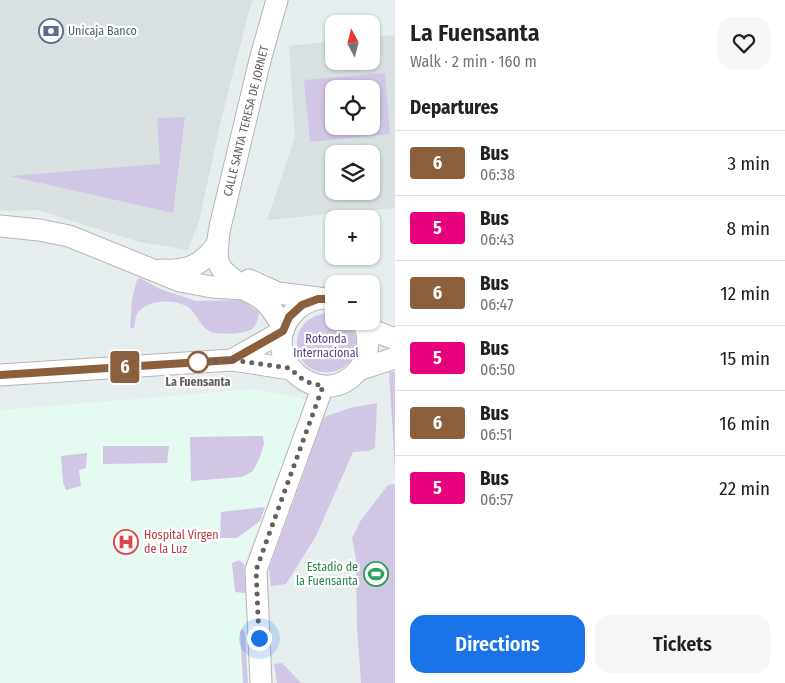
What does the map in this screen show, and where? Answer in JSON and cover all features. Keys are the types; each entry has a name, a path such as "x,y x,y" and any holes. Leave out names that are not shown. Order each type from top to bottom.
{"street":[{"name":"CALLE SANTA TERESA DE JORNET","path":"218,243 260,60 277,0"},
{"path":"0,226 39,230 69,236 180,281 249,291"},
{"path":"154,269 186,270 203,260 218,243"},
{"path":"218,243 216,254 220,266 232,280 261,298 270,307 283,330"},
{"path":"218,243 226,262 243,277 278,293 325,299"},
{"path":"325,299 312,300 302,305 289,317 283,330 281,342 283,354 290,368 298,376 307,382 323,386 342,382 358,370 364,362 368,348 366,330"},
{"path":"232,360 283,330"},
{"path":"376,330 395,339"},
{"path":"358,370 395,358"},
{"path":"0,375 232,360 290,368"},
{"path":"261,683 256,570 323,386"}],"shaded area":[{"path":"0,0 252,0 222,116 199,221 188,250 139,242 38,210 0,211"},
{"path":"395,35 395,208 325,210 325,215 267,220 295,137 289,46 325,42 325,70 380,70 380,36"},
{"name":"Hospital Virgen de la Luz","path":"255,389 307,399 244,564 251,683 0,683 0,410"}],"green space":[{"path":"385,73 390,134 380,135 310,142 304,80"},
{"path":"185,117 173,213 10,176 160,164 157,118"},
{"path":"140,278 160,289 196,301 242,300 259,312 257,321 249,331 232,334 215,333 207,330 188,307 167,301 145,306 136,316 134,328 130,328 132,299 137,280"},
{"name":"Rotonda Internacional","path":"325,314 325,330 353,330 354,332 355,349 350,360 342,368 331,372 317,371 307,365 300,356 297,345 299,334 304,324 315,316"},
{"path":"389,372 395,372 395,470"},
{"path":"377,403 375,448 368,451 353,452 316,536 286,584 271,586 269,569 324,417 350,408"},
{"path":"263,436 264,444 253,471 242,477 191,481 190,437"},
{"path":"103,446 169,446 167,463 103,464"},
{"path":"87,453 86,468 79,470 81,486 66,490 63,482 61,456"},
{"name":"Estadio de la Fuensanta","path":"395,484 395,683 361,683 357,628 356,559 352,538 361,520 388,485"},
{"path":"265,507 260,521 237,538 220,538 221,512"},
{"path":"239,560 244,564 246,593 235,592 232,563"},
{"path":"242,629 245,632 248,683 243,683 240,632"},
{"path":"282,663 301,683 277,683 274,664"}],"bus line":[{"name":"6","path":"0,375 232,360 283,331 289,317 302,305 312,300 325,298"}],"place":[{"name":"Unicaja Banco","path":"51,31"},
{"name":"La Fuensanta","path":"198,362"},
{"name":"Hospital Virgen de la Luz","path":"126,542"},
{"name":"Estadio de la Fuensanta","path":"376,574"}],"route":[{"path":"198,362 232,360 290,368 307,382 323,386 256,570 259,638"}]}
